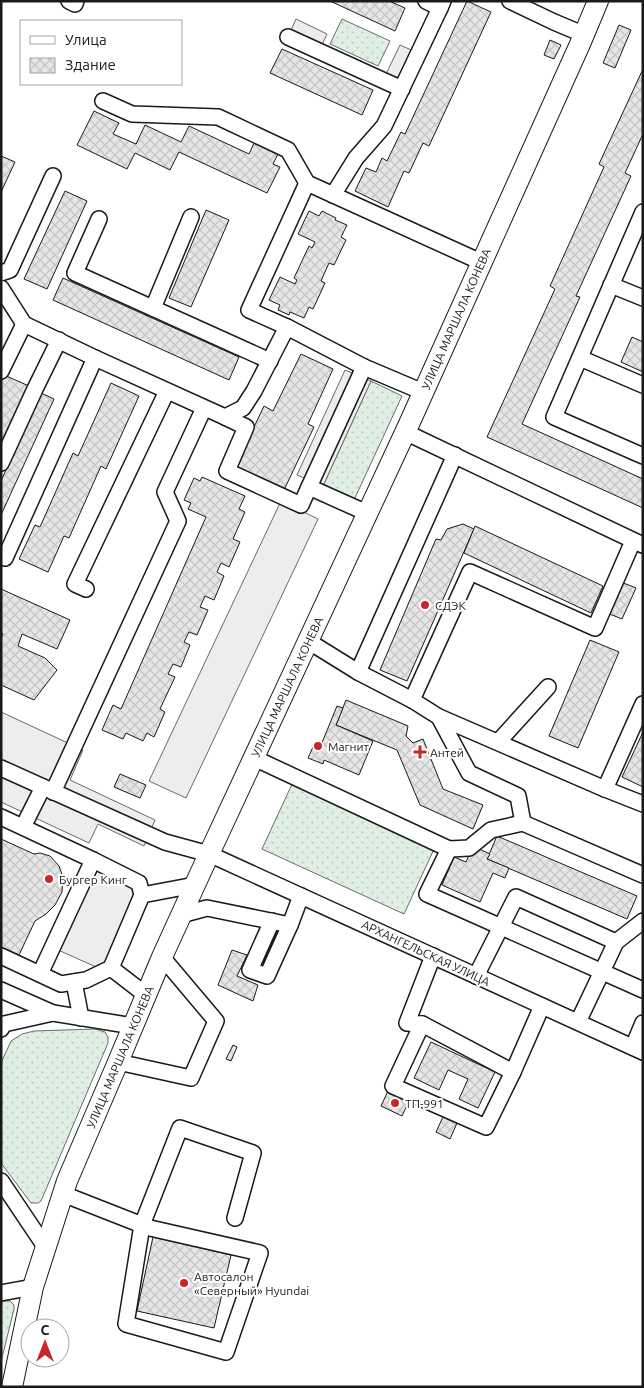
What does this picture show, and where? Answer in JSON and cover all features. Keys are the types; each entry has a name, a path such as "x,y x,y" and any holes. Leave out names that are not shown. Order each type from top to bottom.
{"main road":[{"name":"УЛИЦА МАРШАЛА КОНЕВА","path":"12,1387 33,1287 67,1181 162,957 405,432 585,34 598,1"}],"street":[{"path":"69,1 75,4 76,1"},
{"path":"333,195 356,158 384,126 402,89 441,5 426,1"},
{"path":"510,1 554,22 585,34"},
{"path":"288,38 402,89"},
{"path":"103,102 132,114 218,117 288,150 307,184 481,262"},
{"path":"1,272 10,270 53,176"},
{"path":"307,184 249,310 287,327 364,367 423,392"},
{"path":"643,212 554,417 643,456"},
{"path":"153,308 191,217"},
{"path":"99,219 75,273 270,361"},
{"path":"611,285 643,298"},
{"path":"1,288 24,324 246,427"},
{"path":"1,371 24,324"},
{"path":"225,417 243,408 254,391 287,327"},
{"path":"1,463 59,340"},
{"path":"5,558 95,358"},
{"path":"580,358 643,386"},
{"path":"243,408 246,427 227,470 301,505 364,367"},
{"path":"86,589 75,584 167,391"},
{"path":"23,827 48,789 178,521 165,492 204,408"},
{"path":"405,432 638,543 595,628 470,572 412,700"},
{"path":"358,672 455,455"},
{"path":"309,487 367,513"},
{"path":"308,641 358,672 439,716 643,804"},
{"path":"498,742 548,687"},
{"path":"605,789 643,704"},
{"path":"439,716 468,772 518,796 523,823"},
{"path":"254,758 449,849 469,848 492,830 523,823 643,875"},
{"name":"АРХАНГЕЛЬСКАЯ УЛИЦА","path":"1,768 165,842 209,854 638,1050"},
{"path":"1,817 139,883 142,895 111,968 86,980 61,984 1,956"},
{"path":"449,849 427,894 643,990"},
{"path":"40,974 93,860"},
{"path":"142,895 195,885"},
{"path":"272,921 250,970 267,976 301,896"},
{"path":"476,976 516,898 616,942"},
{"path":"181,915 207,908 290,925"},
{"path":"578,1022 616,942 643,921"},
{"path":"433,956 407,1023 422,1024 513,1072"},
{"path":"118,1062 191,1078 216,1021 162,957"},
{"path":"111,968 146,995"},
{"path":"74,982 82,1018"},
{"path":"1,990 53,1013 133,1026"},
{"path":"422,1024 393,1086 486,1127 542,1006"},
{"path":"2,1025 53,1013"},
{"path":"638,1050 643,1023"},
{"path":"63,1194 142,1225 154,1229 260,1253 226,1352 126,1324 142,1225 180,1128 254,1153 235,1218"},
{"path":"1,1181 46,1248"},
{"path":"1,1293 33,1287"}],"green space":[{"path":"342,19 390,41 378,66 330,44"},
{"path":"371,381 402,396 354,500 323,486"},
{"path":"293,782 435,847 404,914 262,849"},
{"path":"95,1029 105,1032 108,1037 108,1043 41,1201 31,1203 1,1163 1,1063 11,1041 22,1034 34,1031"},
{"path":"1,1301 10,1301 14,1305 14,1309 1,1362"}],"shaded area":[{"path":"296,19 327,34 319,51 288,37"},
{"path":"400,45 418,53 405,83 386,74"},
{"path":"345,370 371,381 323,486 297,475"},
{"path":"281,501 318,519 186,798 149,781"},
{"path":"1,712 83,750 70,780 155,820 144,846 98,824 89,843 1,802"},
{"path":"89,851 127,868 122,880 151,893 114,975 47,945"}],"building":[{"path":"330,1 389,1 405,8 395,31"},
{"path":"467,1 491,12 429,146 423,143 409,173 404,171 388,207 355,191 366,168 376,172 382,158 387,161 401,132 405,134"},
{"path":"619,25 631,30 615,68 603,63"},
{"path":"550,40 561,45 554,59 544,55"},
{"path":"282,49 373,90 362,115 270,73"},
{"path":"643,69 643,134 625,173 631,176 576,296 580,297 522,424 643,479 643,508 487,437 555,289 550,286 604,167 599,164"},
{"path":"94,111 119,123 113,134 136,144 145,125 181,142 189,126 249,154 254,143 278,154 273,164 280,167 267,193 179,152 170,170 135,153 127,169 77,145"},
{"path":"1,156 15,162 1,192"},
{"path":"65,191 87,201 47,289 24,279"},
{"path":"206,210 229,220 191,307 169,298"},
{"path":"309,211 319,216 322,211 336,218 335,220 347,225 341,237 346,240 334,265 329,263 321,281 325,283 313,309 309,307 304,318 290,312 289,315 278,310 280,305 269,300 280,277 295,284 297,280 294,278 309,246 312,248 315,242 298,234"},
{"path":"63,278 239,357 229,380 53,300"},
{"path":"632,337 643,342 643,372 621,362"},
{"path":"301,354 333,369 308,424 314,427 284,490 235,467 264,406 273,411"},
{"path":"4,375 29,386 1,445 1,380"},
{"path":"111,383 139,396 106,469 101,466 69,538 64,536 48,572 19,559 35,525 40,527 73,453 78,456"},
{"path":"41,393 54,399 1,515 1,481"},
{"path":"202,477 245,496 239,509 245,512 233,539 240,542 229,567 221,563 217,572 224,576 214,600 205,596 200,607 208,610 197,635 189,632 184,642 190,645 181,667 173,664 168,674 175,677 160,709 165,712 154,737 147,733 143,741 126,733 123,739 102,730 113,705 121,709 206,517 188,509 191,503 184,500 194,478 200,481"},
{"path":"463,524 474,529 407,681 380,670 436,539 441,540 447,529"},
{"path":"475,526 603,586 591,613 464,553"},
{"path":"621,582 636,588 622,619 607,613"},
{"path":"1,589 70,620 57,649 22,634 18,646 45,658 57,670 34,700 1,685 1,637 3,634 1,633"},
{"path":"590,640 619,652 578,748 549,736"},
{"path":"346,700 408,726 406,736 413,743 423,739 443,789 483,805 473,829 420,805 397,750 336,725"},
{"path":"337,706 343,708 336,725 373,741 359,775 324,760 323,764 308,758 313,747 319,750"},
{"path":"643,732 643,787 622,777"},
{"path":"120,774 146,785 140,798 114,787"},
{"path":"497,836 637,896 627,919 487,859"},
{"path":"1,839 34,854 40,853 50,856 59,866 63,877 62,892 55,905 35,921 19,955 1,947"},
{"path":"473,846 490,854 487,859 509,868 505,878 493,873 480,902 442,885 454,857 466,862"},
{"path":"232,950 247,955 237,976 258,985 253,1001 218,985"},
{"path":"431,1042 495,1072 478,1108 459,1099 468,1079 448,1070 439,1090 414,1078"},
{"path":"233,1045 237,1047 231,1061 226,1059"},
{"name":"ТП-991","path":"388,1091 409,1101 402,1116 381,1106"},
{"path":"443,1117 457,1123 450,1139 436,1132"},
{"name":"Автосалон «Северный» Hyundai","path":"153,1237 231,1255 214,1328 137,1311"}],"place":[{"name":"СДЭК","path":"425,605"},
{"name":"Магнит","path":"318,746"},
{"name":"Антей","path":"420,752"},
{"name":"Бургер Кинг","path":"49,879"},
{"name":"ТП-991","path":"395,1103"},
{"name":"Автосалон «Северный» Hyundai","path":"184,1283"}]}
